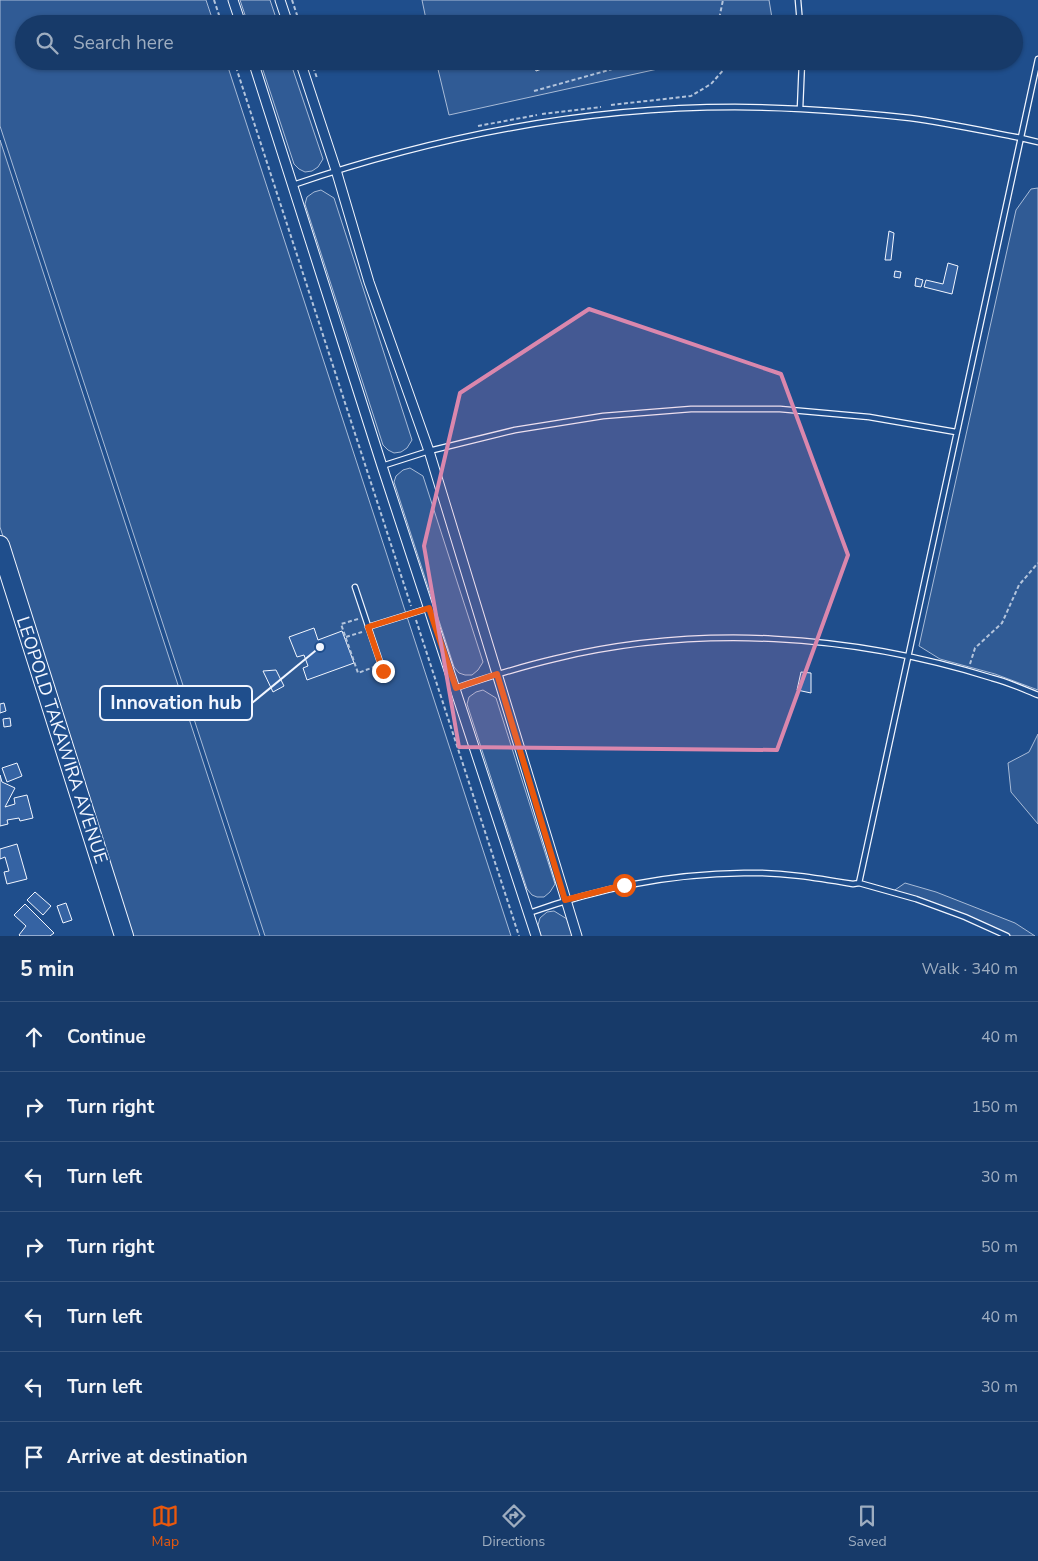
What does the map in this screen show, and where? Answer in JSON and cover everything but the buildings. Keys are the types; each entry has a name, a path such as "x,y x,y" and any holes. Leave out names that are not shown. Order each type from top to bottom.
{"highway":[{"name":"LEOPOLD TAKAWIRA AVENUE","path":"0,545 124,936"}],"street":[{"path":"233,0 238,15"},
{"path":"280,0 285,15"},
{"path":"256,70 382,466 536,936"},
{"path":"303,70 336,170 369,282 429,451 577,936"}],"lane":[{"path":"798,0 799,15"},
{"path":"860,883 1038,59"},
{"path":"800,109 802,70"},
{"path":"293,185 336,170 459,138 566,119 643,111 722,108 800,109 911,119 1038,142"},
{"path":"382,466 429,451 515,430 603,416 691,409 780,409 869,417 956,432"},
{"path":"355,587 383,671"},
{"path":"368,627 429,608"},
{"path":"456,688 497,674 554,659 613,647 682,640 731,638 791,639 850,645 909,655 993,678 1038,695"},
{"path":"528,913 565,900 624,885 684,876 745,873 806,876 853,884 860,883 916,899 957,914 1007,936"}],"path":[{"path":"214,0 219,15"},
{"path":"292,0 297,15"},
{"path":"720,15 723,0"},
{"path":"237,70 519,936"},
{"path":"314,70 317,79"},
{"path":"534,90 608,70"},
{"path":"476,126 564,111 690,96 711,84 723,70"},
{"path":"967,671 975,648 1002,623 1019,585 1038,564"},
{"path":"364,616 342,624 358,673 381,665"}],"highlighted area":[{"path":"589,309 781,374 848,555 777,750 459,747 424,546 460,393"}],"shaded area":[{"path":"0,0 206,0 211,15 15,15 15,70 229,70 511,936 265,936 0,126"},
{"path":"240,0 270,0 275,15 245,15"},
{"path":"422,0 769,0 772,15 425,15"},
{"path":"263,70 293,70 323,159 318,167 312,171 305,172 294,164"},
{"path":"438,70 653,70 449,115"},
{"path":"0,140 260,936 130,936 0,527"},
{"path":"1038,188 1038,690 995,674 940,659 919,646 1016,210 1031,189"},
{"path":"321,190 334,198 412,440 407,448 401,452 394,453 383,445 305,204 307,197"},
{"path":"410,468 423,476 483,662 472,675 459,673 454,667 394,482 396,476 403,470"},
{"path":"483,690 496,698 555,884 544,897 532,895 527,889 467,704 469,697"},
{"path":"1038,734 1038,824 1011,792 1008,763 1029,752"},
{"path":"905,883 936,892 1015,923 1035,936 1007,936 965,917 892,892"},
{"path":"554,911 567,919 573,936 541,936 538,925 540,918 547,912"}],"place":[{"name":"Innovation hub","path":"320,647"}],"route":[{"path":"383,671 368,627 429,608 456,688 497,674 565,900 624,885"}]}
